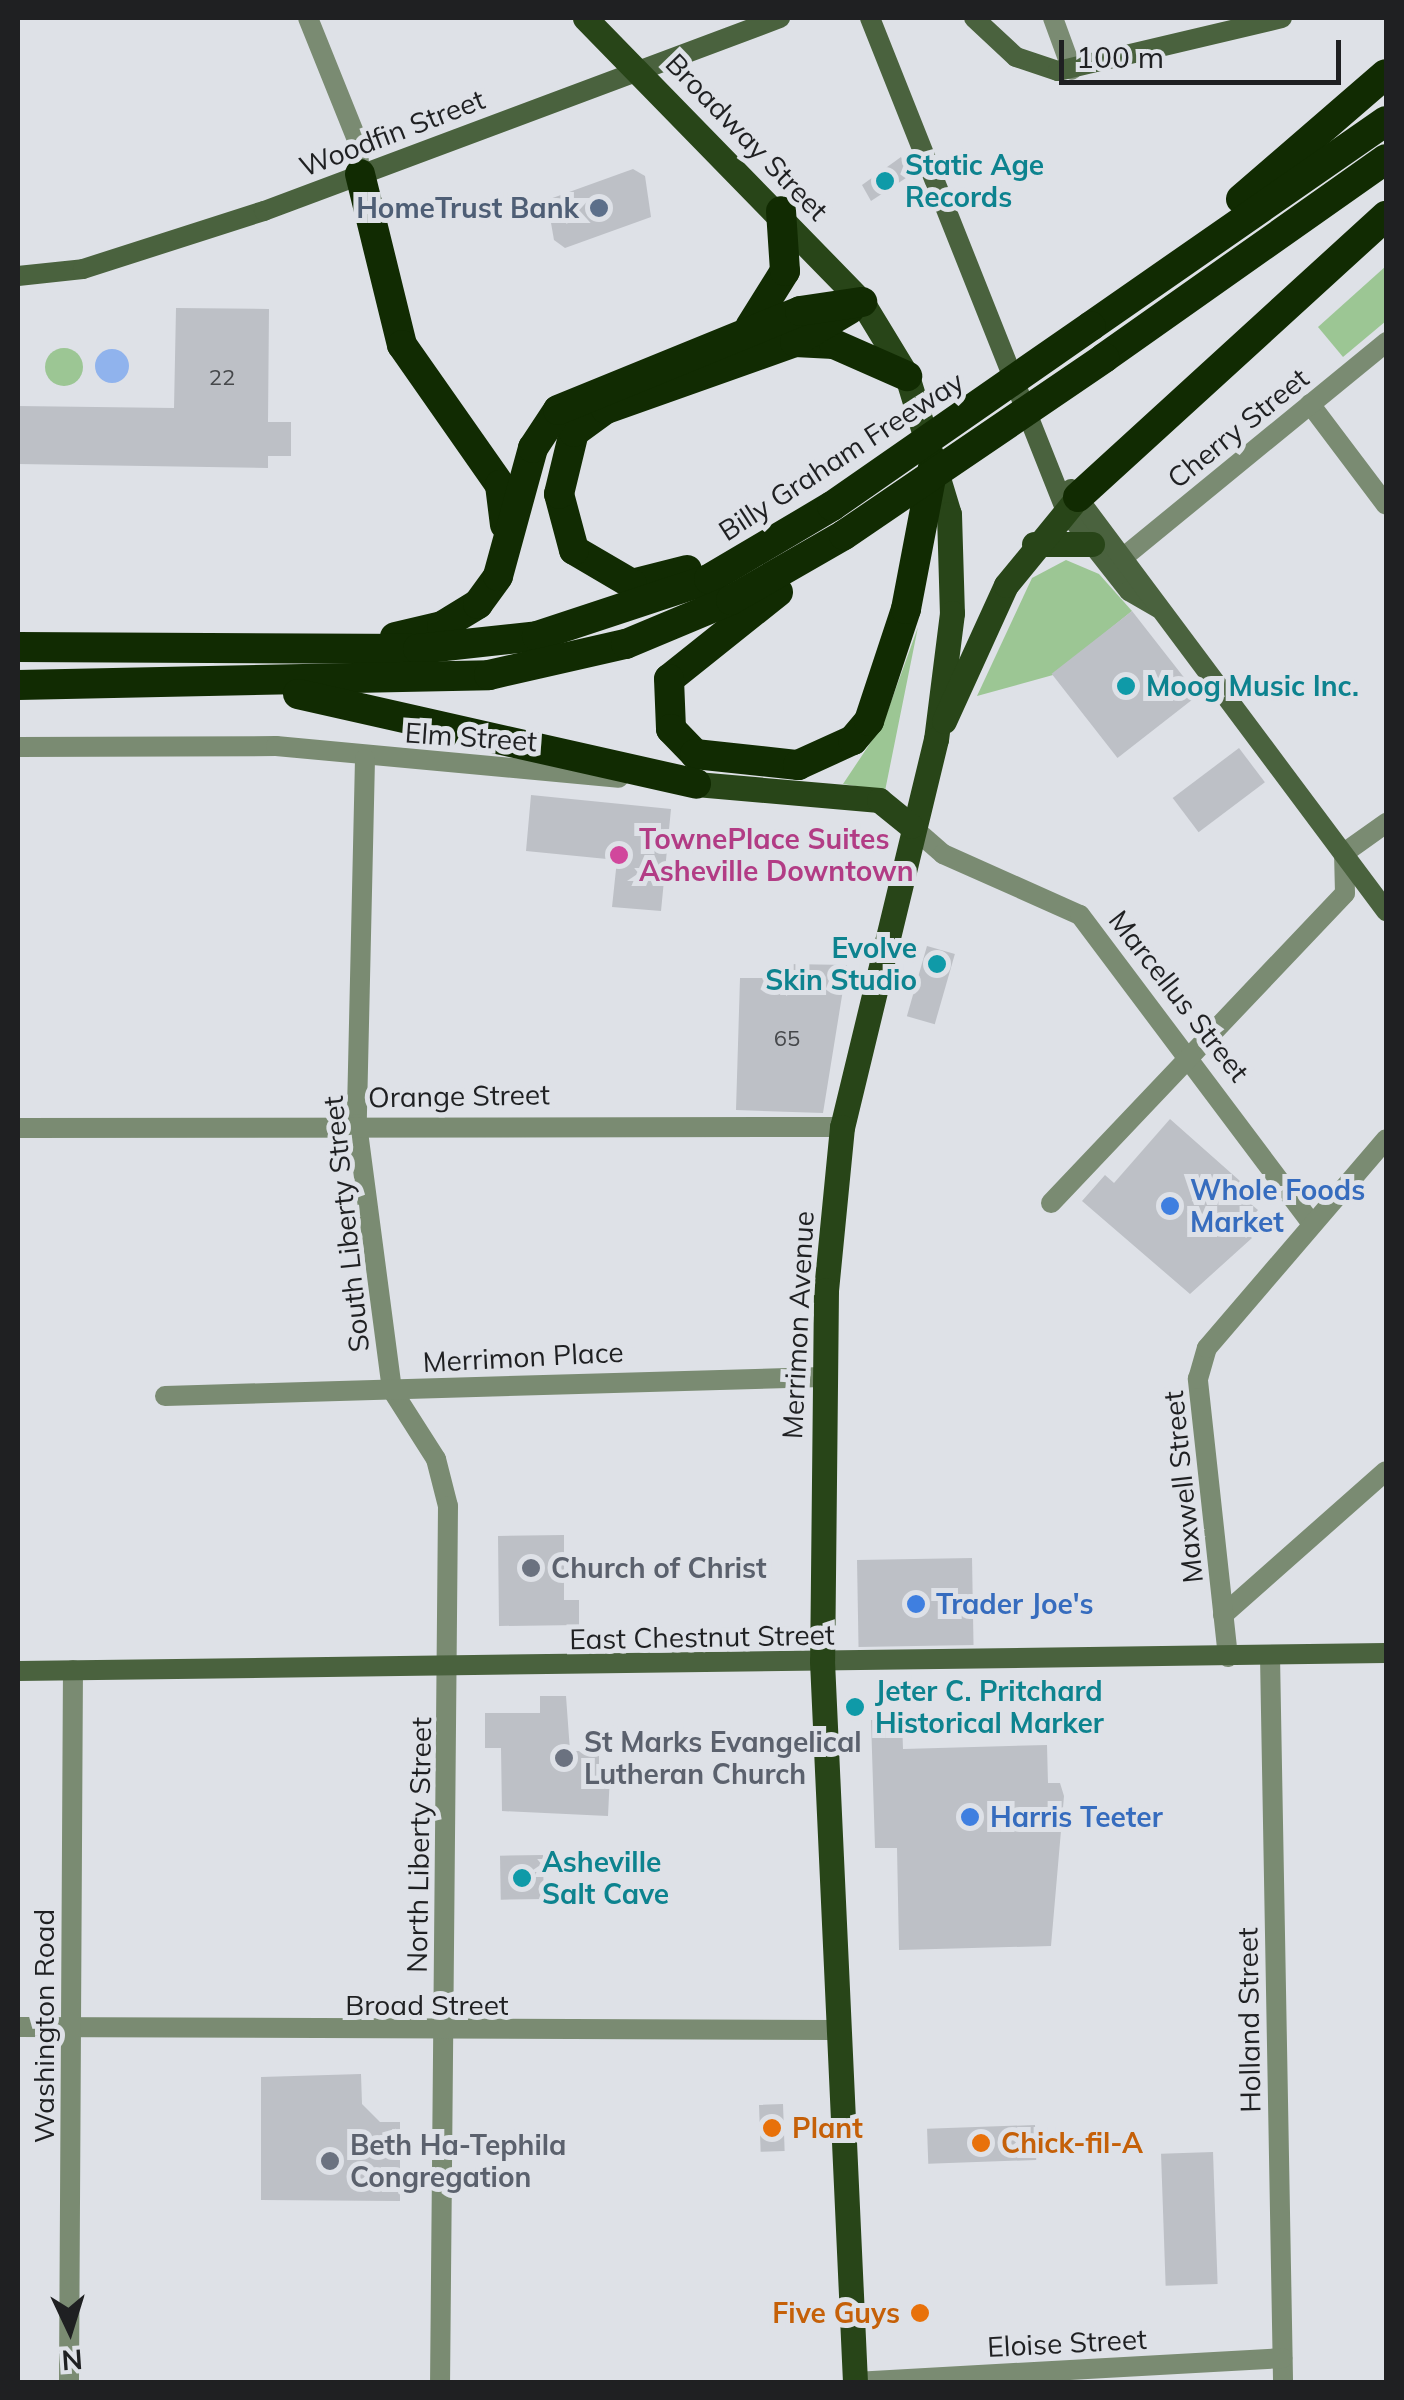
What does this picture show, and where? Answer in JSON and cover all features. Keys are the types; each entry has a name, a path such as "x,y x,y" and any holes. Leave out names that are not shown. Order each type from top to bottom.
{"highway":[{"path":"1146,288 1162,258 1386,74"},
{"name":"Billy Graham Freeway","path":"18,647 344,648 538,636 631,612 790,534 1386,121"},
{"path":"18,685 251,684 489,675 565,661 731,600 844,535 1104,358 1386,158"},
{"path":"360,174 402,345 500,485 507,541"},
{"path":"742,334 785,271 781,211"},
{"path":"1072,504 1386,216"},
{"path":"344,648 442,626 478,604 507,541 533,448 558,410 800,311 862,302"},
{"path":"790,534 666,579 609,578 574,550 560,520 560,472 574,432 606,409 795,342 862,302"},
{"path":"795,342 834,344 906,376"},
{"path":"806,560 669,679 672,730 694,754 798,766 861,730 906,609 935,459"},
{"path":"251,684 696,784"}],"main road":[{"name":"Broadway Street","path":"585,18 781,211 862,302"},
{"name":"Merrimon Avenue","path":"855,2382 835,2030 822,1661 823,1377 842,1128 910,826 936,739 952,613 949,514 935,459 906,376 862,302"},
{"path":"936,739 1034,544 1072,504"},
{"path":"1034,544 1092,544"},
{"name":"Elm Street","path":"696,784 879,800 910,826"}],"street":[{"path":"308,18 357,140 360,174"},
{"name":"Woodfin Street","path":"18,276 114,260 360,174 780,18"},
{"path":"870,18 1053,469 1092,544 1130,592 1158,608"},
{"path":"974,18 1029,65 1072,70 1282,18"},
{"path":"1053,18 1072,70"},
{"name":"Cherry Street","path":"1125,556 1386,342"},
{"path":"1310,404 1386,505"},
{"path":"1072,504 1125,556 1158,608 1386,911"},
{"name":"Elm Street","path":"18,747 276,746 365,759 696,784"},
{"name":"South Liberty Street","path":"365,759 357,1124 392,1390 436,1460 448,1506 450,1668"},
{"path":"1344,853 1386,823"},
{"name":"Marcellus Street","path":"910,826 943,854 1080,914 1196,1060 1310,1220"},
{"path":"1052,1203 1196,1060 1345,893 1344,853"},
{"name":"Orange Street","path":"18,1128 357,1124 842,1128"},
{"name":"Maxwell Street","path":"1228,1657 1198,1379 1215,1332 1310,1220 1386,1139"},
{"name":"Merrimon Place","path":"165,1396 823,1377"},
{"path":"1223,1615 1386,1471"},
{"name":"East Chestnut Street","path":"18,1672 1386,1652"},
{"name":"Holland Street","path":"1270,1656 1282,2382"},
{"name":"North Liberty Street","path":"440,2382 450,1668"},
{"name":"Washington Road","path":"69,2382 73,1670"},
{"name":"Broad Street","path":"18,2027 442,2034 835,2030"},
{"name":"Eloise Street","path":"855,2382 1282,2358"}],"green space":[{"path":"1386,266 1386,321 1343,357 1318,327"},
{"path":"64,348 77,354 83,367 77,380 64,386 51,380 45,367 51,354"},
{"path":"1066,560 1099,574 1132,611 1053,675 977,696 1032,578"},
{"path":"918,627 885,791 843,784 883,724"}],"water":[{"path":"112,349 124,354 129,366 124,378 112,383 100,378 95,366 100,354"}],"building":[{"name":"Static Age Records","path":"901,157 909,176 871,201 862,185"},
{"name":"HomeTrust Bank","path":"633,169 645,176 651,217 565,248 554,240 547,200"},
{"path":"176,308 269,309 268,422 291,422 291,456 268,456 268,468 18,464 18,406 174,408"},
{"name":"Moog Music Inc.","path":"1132,611 1198,695 1117,758 1052,674"},
{"path":"1239,748 1265,782 1199,832 1173,798"},
{"name":"TownePlace Suites Asheville Downtown","path":"531,795 671,809 661,911 612,907 617,860 526,851"},
{"path":"927,946 955,954 935,1024 907,1016"},
{"path":"789,964 847,965 823,1113 736,1110 740,978 789,978"},
{"name":"Whole Foods Market","path":"1170,1119 1240,1181 1233,1189 1258,1210 1242,1228 1252,1238 1190,1294 1082,1201 1105,1175 1114,1183"},
{"name":"Church of Christ","path":"564,1535 564,1600 579,1600 579,1625 499,1626 498,1536"},
{"name":"Trader Joe's","path":"972,1558 974,1645 859,1647 857,1560"},
{"name":"St Marks Evangelical Lutheran Church","path":"540,1696 566,1696 570,1751 599,1751 599,1775 610,1775 608,1816 502,1811 501,1748 485,1748 485,1713 540,1713"},
{"name":"Harris Teeter","path":"871,1720 902,1720 903,1749 1047,1745 1048,1783 1060,1783 1064,1796 1051,1946 899,1950 897,1848 875,1848"},
{"name":"Asheville Salt Cave","path":"543,1855 544,1899 501,1900 500,1856"},
{"name":"Beth Ha-Tephila Congregation","path":"361,2074 362,2104 380,2122 400,2122 400,2201 261,2200 261,2077"},
{"name":"Plant","path":"783,2104 785,2151 761,2152 759,2105"},
{"name":"Chick-fil-A","path":"1035,2125 1036,2160 928,2164 927,2129"},
{"path":"1213,2152 1218,2284 1166,2286 1161,2154"}],"place":[{"name":"Static Age Records","path":"885,181"},
{"name":"HomeTrust Bank","path":"599,208"},
{"name":"Moog Music Inc.","path":"1126,686"},
{"name":"TownePlace Suites Asheville Downtown","path":"619,855"},
{"name":"Evolve Skin Studio","path":"937,964"},
{"name":"Whole Foods Market","path":"1170,1206"},
{"name":"Church of Christ","path":"531,1568"},
{"name":"Trader Joe's","path":"916,1604"},
{"name":"Jeter C. Pritchard Historical Marker","path":"855,1707"},
{"name":"St Marks Evangelical Lutheran Church","path":"564,1758"},
{"name":"Harris Teeter","path":"970,1817"},
{"name":"Asheville Salt Cave","path":"522,1878"},
{"name":"Plant","path":"772,2128"},
{"name":"Chick-fil-A","path":"981,2143"},
{"name":"Beth Ha-Tephila Congregation","path":"330,2161"},
{"name":"Five Guys","path":"920,2313"}]}
